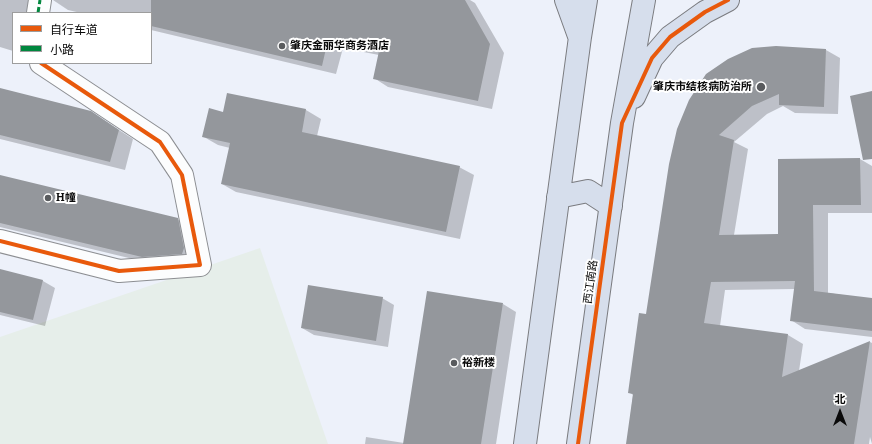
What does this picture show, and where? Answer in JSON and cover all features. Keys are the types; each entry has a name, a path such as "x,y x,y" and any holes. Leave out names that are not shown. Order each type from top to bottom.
{"main road":[{"path":"566,0 580,37"},
{"path":"525,444 586,0"},
{"name":"西江南路","path":"578,444 622,123 644,0"},
{"path":"622,123 652,58 670,37 690,22 728,0"},
{"path":"558,197 588,191 611,206"}],"street":[{"path":"38,12 40,0"},
{"path":"0,241 119,272 200,265 182,175 160,142 43,64"}],"shaded area":[{"path":"260,248 328,444 0,444 0,337"}],"building":[{"path":"151,0 465,0 490,44 478,101 373,79 379,51 328,40 322,66 152,26"},
{"path":"776,46 826,49 824,107 779,105 779,94 752,106 719,135 734,140 719,235 778,234 778,159 860,158 861,205 813,205 814,291 872,298 872,331 790,321 795,281 711,282 704,323 788,334 782,377 870,341 854,444 626,444 633,394 628,393 639,313 646,314 669,164 677,129 689,100 706,74 728,59 752,48"},
{"path":"0,88 91,111 119,130 110,162 0,135"},
{"path":"872,91 872,159 863,160 850,96"},
{"path":"227,93 306,109 302,132 460,166 446,232 221,184 230,143 202,137 209,108 223,112"},
{"name":"H幢","path":"0,175 178,218 184,248 182,254 142,257 0,223"},
{"path":"0,269 43,280 33,320 0,312"},
{"path":"308,285 383,297 376,341 301,328"},
{"name":"裕新楼","path":"427,291 503,303 481,444 403,444"}],"marked path":[{"path":"38,12 40,0"}],"cycle path":[{"path":"578,444 622,123 652,58 670,37 705,12 728,0"},
{"path":"0,241 119,271 200,265 182,175 160,142 43,64"}],"place":[{"name":"肇庆金丽华商务酒店","path":"282,46"},
{"name":"肇庆市结核病防治所","path":"761,87"},
{"name":"H幢","path":"48,198"},
{"name":"裕新楼","path":"454,363"}]}
